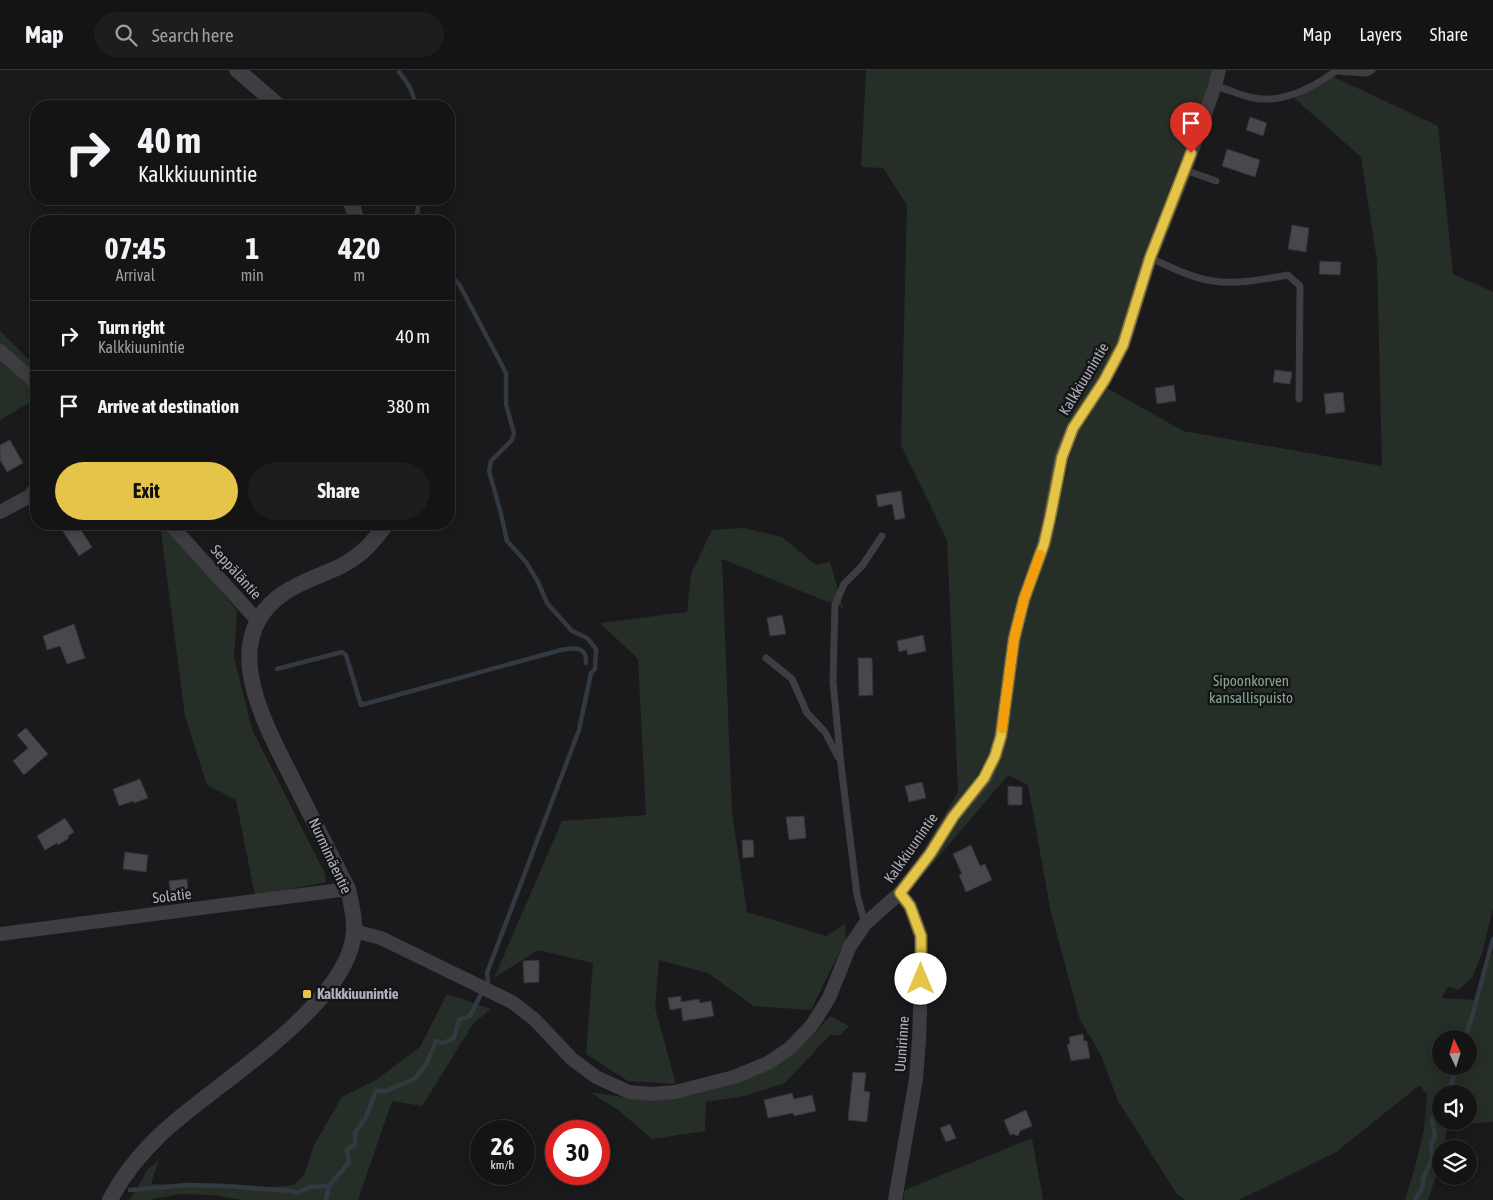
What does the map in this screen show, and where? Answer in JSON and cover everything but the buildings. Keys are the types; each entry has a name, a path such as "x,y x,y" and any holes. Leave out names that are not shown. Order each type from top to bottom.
{"street":[{"path":"236,70 272,100"},
{"name":"Kalkkiuunintie","path":"354,931 380,938 512,1002 534,1019 572,1059 596,1077 629,1092 652,1094 674,1092 734,1077 768,1063 790,1048 812,1025 825,1005 850,946 865,924 900,893 930,854 953,817 984,778 995,756 1001,736 1014,639 1024,599 1048,526 1062,457 1073,428 1104,381 1123,345 1150,258 1216,86 1219,70"},
{"path":"0,352 30,378"},
{"path":"0,512 30,496"},
{"name":"Seppäläntie","path":"175,530 257,620"},
{"name":"Nurmimäentie","path":"110,1200 131,1166 163,1132 283,1036 313,1006 343,967 350,950 354,931 353,913 348,889 265,723 250,677 250,657 252,634 257,620 276,599 293,587 330,572 356,558 382,530"},
{"name":"Solatie","path":"0,934 348,889"},
{"name":"Uunirinne","path":"895,1200 916,1079 921,979 921,936 910,906 900,893"}],"lane":[{"path":"1216,86 1251,98 1271,99 1290,96 1337,71 1366,73 1372,70"},
{"path":"1185,170 1216,181"},
{"path":"1150,258 1191,275 1214,281 1234,282 1288,276 1296,281 1300,286 1299,399"},
{"path":"865,924 857,895 841,765 834,681 835,605 844,584 862,566 882,536"},
{"path":"766,658 792,679 807,714 825,732 841,765"}],"green space":[{"name":"Sipoonkorven kansallispuisto","path":"866,70 1220,70 1105,387 1183,431 1382,466 1377,261 1361,157 1294,98 1334,77 1438,126 1453,274 1493,292 1493,908 1482,954 1472,978 1458,990 1448,986 1442,998 1475,1000 1493,952 1493,1122 1477,1123 1477,1085 1432,1085 1432,1130 1446,1130 1445,1140 1432,1140 1433,1185 1428,1200 1405,1200 1424,1130 1427,1095 1420,1085 1336,1152 1239,1200 1186,1200 1176,1193 1118,1101 1101,1055 1080,1020 1051,913 1028,785 1008,775 918,881 908,877 958,792 947,540 901,445 907,205 883,168 861,167"},
{"path":"0,331 30,361 30,402 0,420"},
{"path":"744,528 782,537 816,565 830,562 843,608 722,559 732,813 747,912 826,936 845,924 846,939 811,1010 753,1006 708,973 659,960 655,1008 676,1084 628,1081 586,1054 593,963 538,950 494,978 562,821 646,815 638,659 600,623 687,612 691,574 712,530"},
{"path":"161,530 169,530 237,610 234,657 252,729 325,874 326,882 255,896 236,800 207,785 185,716"},
{"path":"447,994 491,1009 473,1024 422,1106 392,1101 358,1200 244,1200 211,1195 180,1194 148,1200 130,1200 148,1169 159,1160 151,1184 257,1188 294,1185 305,1173 314,1145 342,1097 376,1080 420,1047"},
{"path":"830,1016 849,1026 840,1035 830,1035 785,1083 744,1096 706,1102 705,1131 652,1139 618,1110 590,1092 628,1098 694,1095 760,1074 815,1033"},
{"path":"1032,1138 1043,1200 903,1200 905,1190"}],"waterway":[{"path":"399,72 407,83 414,100"},
{"path":"417,215 418,205"},
{"path":"455,280 459,284 506,373 506,404 514,433 512,440 491,461 489,471 507,541 526,562 538,582 547,603 572,631 587,638 596,649 595,669 591,673 579,730 487,973 488,982"},
{"path":"277,669 342,652 346,655 361,705 561,650 574,648 582,650 586,657 586,663"},
{"path":"1468,1030 1493,939"},
{"path":"326,1200 329,1186 349,1162 347,1149 355,1145 355,1132 365,1119 376,1091 386,1091 414,1079 426,1065 436,1041 443,1043 454,1038 459,1020 470,1016 481,994"},
{"path":"1451,1085 1454,1075"},
{"path":"1415,1200 1422,1189 1423,1179 1432,1159 1431,1144 1435,1136 1434,1130"},
{"path":"130,1190 187,1185 226,1186 297,1193 310,1187 329,1186"}],"slow traffic":[{"path":"1002,729 1014,639 1024,599 1040,554"}],"place":[{"name":"Kalkkiuunintie","path":"307,994"}],"route":[{"path":"921,979 921,936 910,906 900,893 930,854 953,817 984,778 995,756 1001,736 1014,639 1024,599 1044,544 1062,457 1073,428 1104,381 1123,345 1150,258 1191,153"}]}
